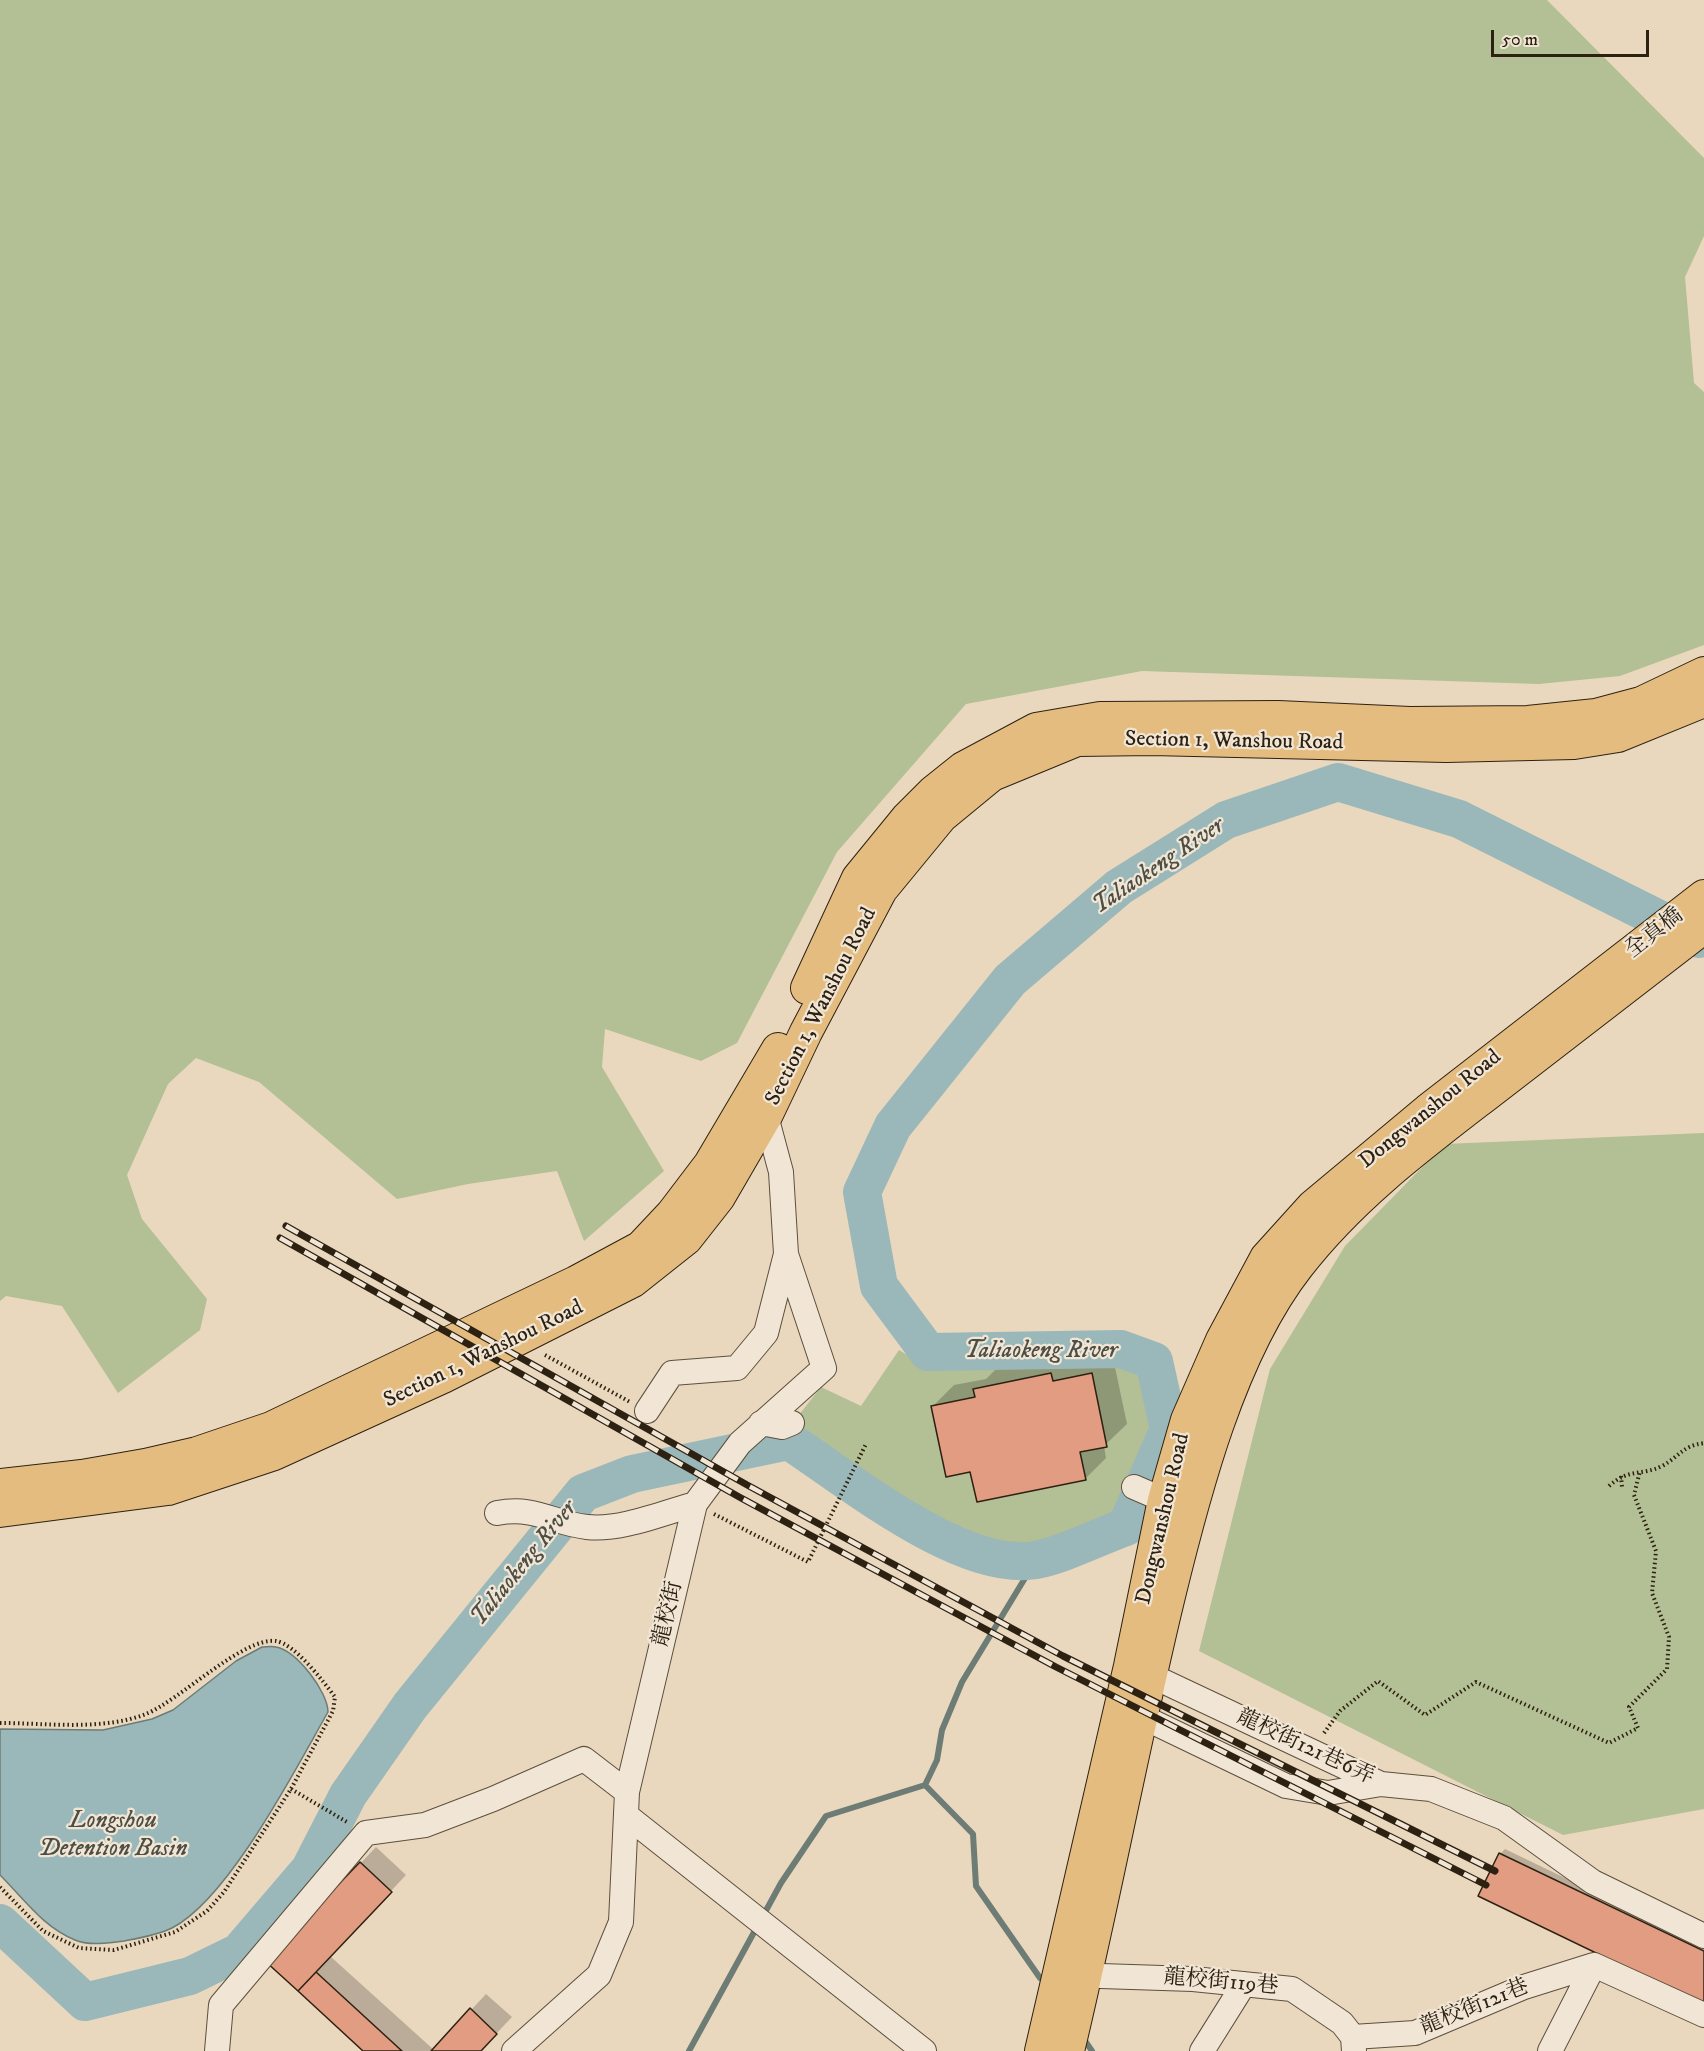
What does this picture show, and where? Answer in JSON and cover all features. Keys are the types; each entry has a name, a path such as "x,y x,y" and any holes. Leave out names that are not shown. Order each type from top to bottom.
{"main road":[{"name":"Section 1, Wanshou Road","path":"0,1511 168,1489 274,1454 443,1377 633,1281 686,1239 719,1197 785,1037 858,878 907,818 933,792 963,768 1036,729 1100,718 1278,717 1410,723 1528,722 1596,715 1641,703 1704,673"},
{"name":"Section 1, Wanshou Road","path":"0,1485 82,1476 145,1465 196,1453 271,1428 576,1282 641,1247 672,1214 757,1108 806,1032 881,890 941,817 992,775 1077,740 1152,739 1446,746 1574,743 1618,736 1704,701"},
{"name":"全真橋","path":"1618,978 1704,896"},
{"name":"全真橋","path":"1618,978 1704,927"},
{"name":"Dongwanshou Road","path":"1068,2051 1072,1975 1177,1504 1187,1420 1222,1340 1266,1258 1322,1198 1428,1110 1618,978"},
{"name":"Dongwanshou Road","path":"1041,2051 1072,1975"}],"street":[{"name":"龍校街","path":"514,2051 599,1975 621,1922 627,1792 695,1504 740,1443 824,1368 786,1254 781,1172 757,1108"},
{"path":"647,1412 672,1373 737,1368 766,1333 786,1254"},
{"path":"762,1423 782,1427 792,1423"},
{"path":"1134,1488 1177,1504"},
{"path":"496,1513 528,1510 585,1527 605,1528 695,1504"},
{"name":"龍校街121巷6弄","path":"1140,1670 1381,1784 1431,1789 1504,1818 1593,1882 1704,1936"},
{"path":"1130,1711 1286,1786 1328,1793 1381,1784"},
{"path":"217,2051 221,2004 366,1833 425,1825 493,1799 584,1759 627,1792"},
{"path":"627,1816 924,2051"},
{"path":"1550,2051 1594,1965 1704,2015"},
{"name":"龍校街121巷","path":"1354,2044 1415,2033 1524,1987 1594,1965"},
{"name":"龍校街119巷","path":"1072,1975 1193,1979 1292,1989 1342,2023 1354,2044"},
{"path":"1202,2051 1244,1984"}],"path":[{"path":"535,1358 546,1355 647,1412"},
{"path":"1609,1486 1621,1476 1661,1467 1689,1445 1704,1443"},
{"path":"695,1504 808,1562 866,1444"},
{"path":"1311,1750 1340,1711 1378,1681 1425,1715 1476,1682 1609,1743 1638,1728 1629,1707 1667,1669 1669,1637 1652,1593 1656,1551 1634,1495 1640,1471"},
{"path":"1621,1476 1622,1488"},
{"path":"0,1723 98,1723 143,1715 165,1705 234,1656 259,1643 277,1641 296,1653 335,1697 333,1711 291,1789 224,1892 207,1911 175,1932 146,1943 114,1950 79,1948 43,1931 0,1887"},
{"path":"291,1789 366,1833"}],"green space":[{"path":"0,0 1547,0 1704,158 1704,236 1685,277 1694,383 1704,392 1704,645 1620,676 1539,684 1142,671 966,704 837,852 737,1043 701,1061 605,1029 602,1067 664,1171 584,1241 557,1171 468,1184 397,1199 259,1082 196,1058 168,1084 127,1175 142,1219 207,1299 200,1330 118,1393 62,1306 6,1296 0,1301"},
{"path":"1704,1133 1704,1809 1563,1835 1199,1651 1270,1369 1345,1246 1445,1144"},
{"path":"899,1350 922,1364 1110,1361 1145,1371 1158,1425 1124,1514 1047,1545 1008,1550 940,1530 787,1430 821,1387 861,1406"}],"water":[{"name":"Longshou Detention Basin","path":"262,1647 284,1650 302,1664 323,1694 328,1712 280,1797 238,1862 194,1913 161,1933 124,1941 93,1943 80,1942 53,1928 34,1912 0,1875 0,1729 103,1730 152,1719 173,1710 236,1661"}],"building":[{"path":"1051,1373 1053,1381 1092,1373 1107,1447 1080,1452 1086,1480 977,1502 970,1472 946,1477 931,1406 975,1397 973,1389"},
{"path":"1499,1853 1704,1951 1704,2005 1478,1896"},
{"path":"360,1862 392,1892 298,1991 265,1961"},
{"path":"316,1972 402,2051 363,2051 298,1991"},
{"path":"470,2008 497,2034 481,2051 431,2051"}],"waterway":[{"name":"Taliaokeng River","path":"0,1923 85,2002 190,1976 239,1952 310,1869 348,1795 410,1706 583,1493 632,1474 789,1441 907,1520 941,1538 975,1552 1007,1560 1036,1560 1069,1550 1126,1527 1169,1429 1154,1361 1121,1349 928,1352 879,1286 862,1192 893,1126 1010,980 1119,887 1226,820 1338,782 1459,819 1699,939"},
{"path":"763,1916 781,1883 826,1816 925,1785 937,1760 942,1730 962,1682 1036,1560"},
{"path":"925,1785 973,1834 976,1886 1040,1978"},
{"path":"689,2051 758,1925"},
{"path":"1083,2038 1092,2051"}],"railway":[{"path":"286,1226 749,1486 1063,1656 1495,1871"},
{"path":"280,1238 741,1498 1056,1667 1486,1885"}]}
